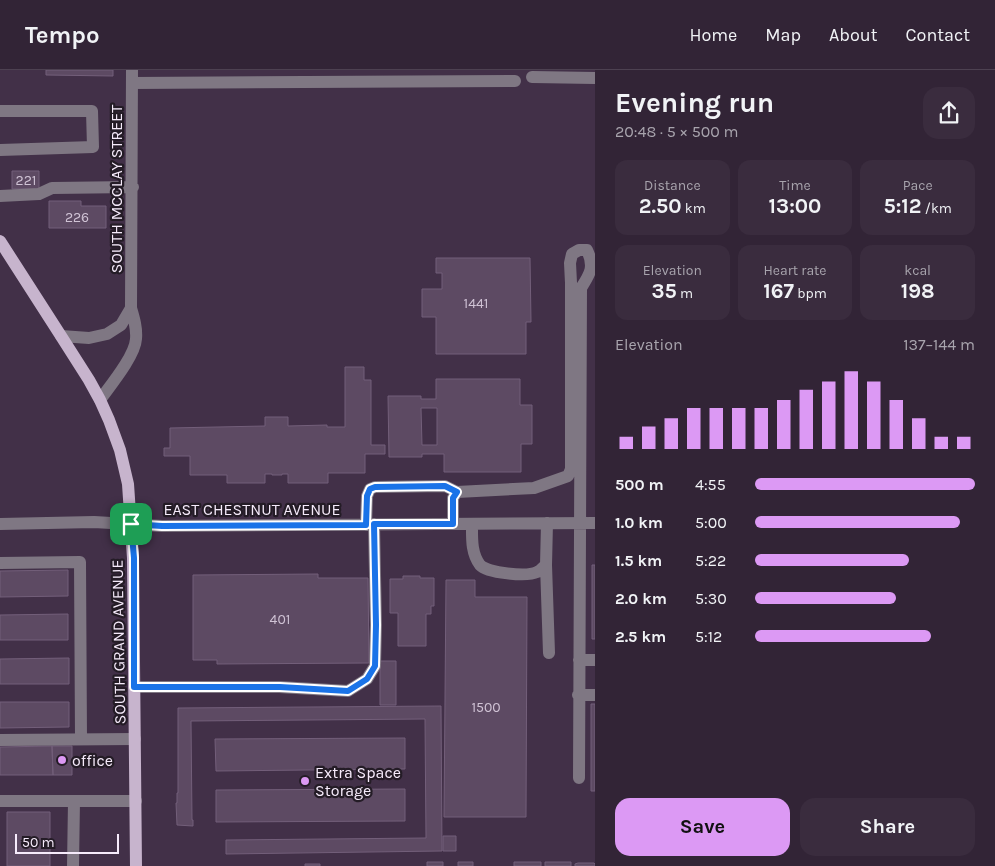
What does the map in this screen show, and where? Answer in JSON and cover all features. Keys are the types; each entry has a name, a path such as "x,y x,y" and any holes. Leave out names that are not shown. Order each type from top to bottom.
{"main road":[{"name":"SOUTH GRAND AVENUE","path":"0,241 100,400 120,450 128,484 134,558 136,866"}],"street":[{"path":"132,76 372,76 515,80"},
{"name":"SOUTH MCCLAY STREET","path":"100,400 129,358 136,341 136,324 131,308 132,76"},
{"path":"532,77 595,78"},
{"path":"0,111 92,111 93,147 0,150"},
{"path":"0,196 39,194 52,188 132,187"},
{"path":"134,687 280,687 348,691 367,679 375,666 376,625 367,496 370,489 375,487 445,486 457,492 534,488 568,476 571,468 570,263 572,254 579,250 588,250 594,267 580,288 579,778"},
{"path":"61,336 89,338 106,334 121,325 131,308"},
{"path":"453,524 453,498 457,492"},
{"name":"EAST CHESTNUT AVENUE","path":"0,524 94,522 162,526 595,523"},
{"path":"547,523 546,565 549,653"},
{"path":"472,524 472,546 474,554 482,567 492,571 528,574 538,572 546,565"},
{"path":"0,563 80,562 81,739"},
{"path":"579,660 595,660"},
{"path":"578,695 595,695"},
{"path":"0,740 135,739"},
{"path":"0,801 136,801"},
{"path":"73,866 74,801"}],"building":[{"path":"46,70 113,70 113,76 46,75"},
{"path":"12,171 39,171 39,189 12,189"},
{"path":"49,201 81,201 81,206 106,206 106,228 49,228"},
{"path":"436,258 530,258 531,322 526,322 526,354 436,354 436,317 422,317 422,289 442,289 442,273 436,273"},
{"path":"345,367 364,367 364,380 371,380 371,445 385,445 385,454 365,454 365,473 328,473 328,483 288,483 288,474 265,474 265,483 227,483 227,475 190,475 190,456 164,456 164,448 170,448 170,428 265,426 265,417 288,417 288,426 327,425 327,427 345,427"},
{"path":"436,379 520,379 520,405 532,405 532,444 521,444 521,472 444,472 444,454 422,454 422,457 389,457 388,396 421,396 421,399 436,399","holes":["421,408 437,408 437,445 422,445"]},
{"path":"592,565 595,565 595,639 592,639"},
{"path":"68,570 68,596 0,597 0,571"},
{"path":"318,574 318,578 368,578 369,663 217,664 217,660 193,660 193,575"},
{"path":"403,576 434,578 434,606 431,606 431,614 426,614 426,646 398,646 398,613 390,613 390,579 403,579"},
{"path":"446,580 475,580 475,597 527,597 526,817 444,817"},
{"path":"68,614 68,640 0,640 0,615"},
{"path":"69,658 69,684 0,684 0,659"},
{"path":"380,661 396,661 396,705 380,705"},
{"path":"0,702 69,702 69,727 0,728"},
{"path":"591,704 595,704 595,791 591,791"},
{"path":"441,706 442,851 226,854 226,840 426,838 425,719 191,721 193,826 177,825 178,708"},
{"path":"405,738 405,769 216,771 215,739"},
{"name":"office","path":"52,746 72,746 72,775 53,775"},
{"path":"52,746 53,775 0,775 0,747"},
{"path":"405,789 405,821 216,822 216,790"},
{"path":"7,812 50,812 50,866 7,866"},
{"path":"443,836 456,836 456,851 443,851"},
{"path":"427,862 443,862 443,866 427,866"},
{"path":"458,862 473,862 473,866 458,866"},
{"path":"514,862 541,862 541,866 514,866"},
{"path":"545,862 571,862 571,866 545,866"},
{"path":"578,863 594,863 595,866 575,866"},
{"path":"305,864 320,864 320,866 305,866"}],"place":[{"name":"office","path":"62,760"},
{"name":"Extra Space Storage","path":"305,781"}],"route":[{"path":"445,486 457,492 453,498 453,524 374,524 375,666 367,679 348,691 280,687 134,687 134,558 131,524 162,526 366,525 367,496 370,489 375,487 445,486"}]}
